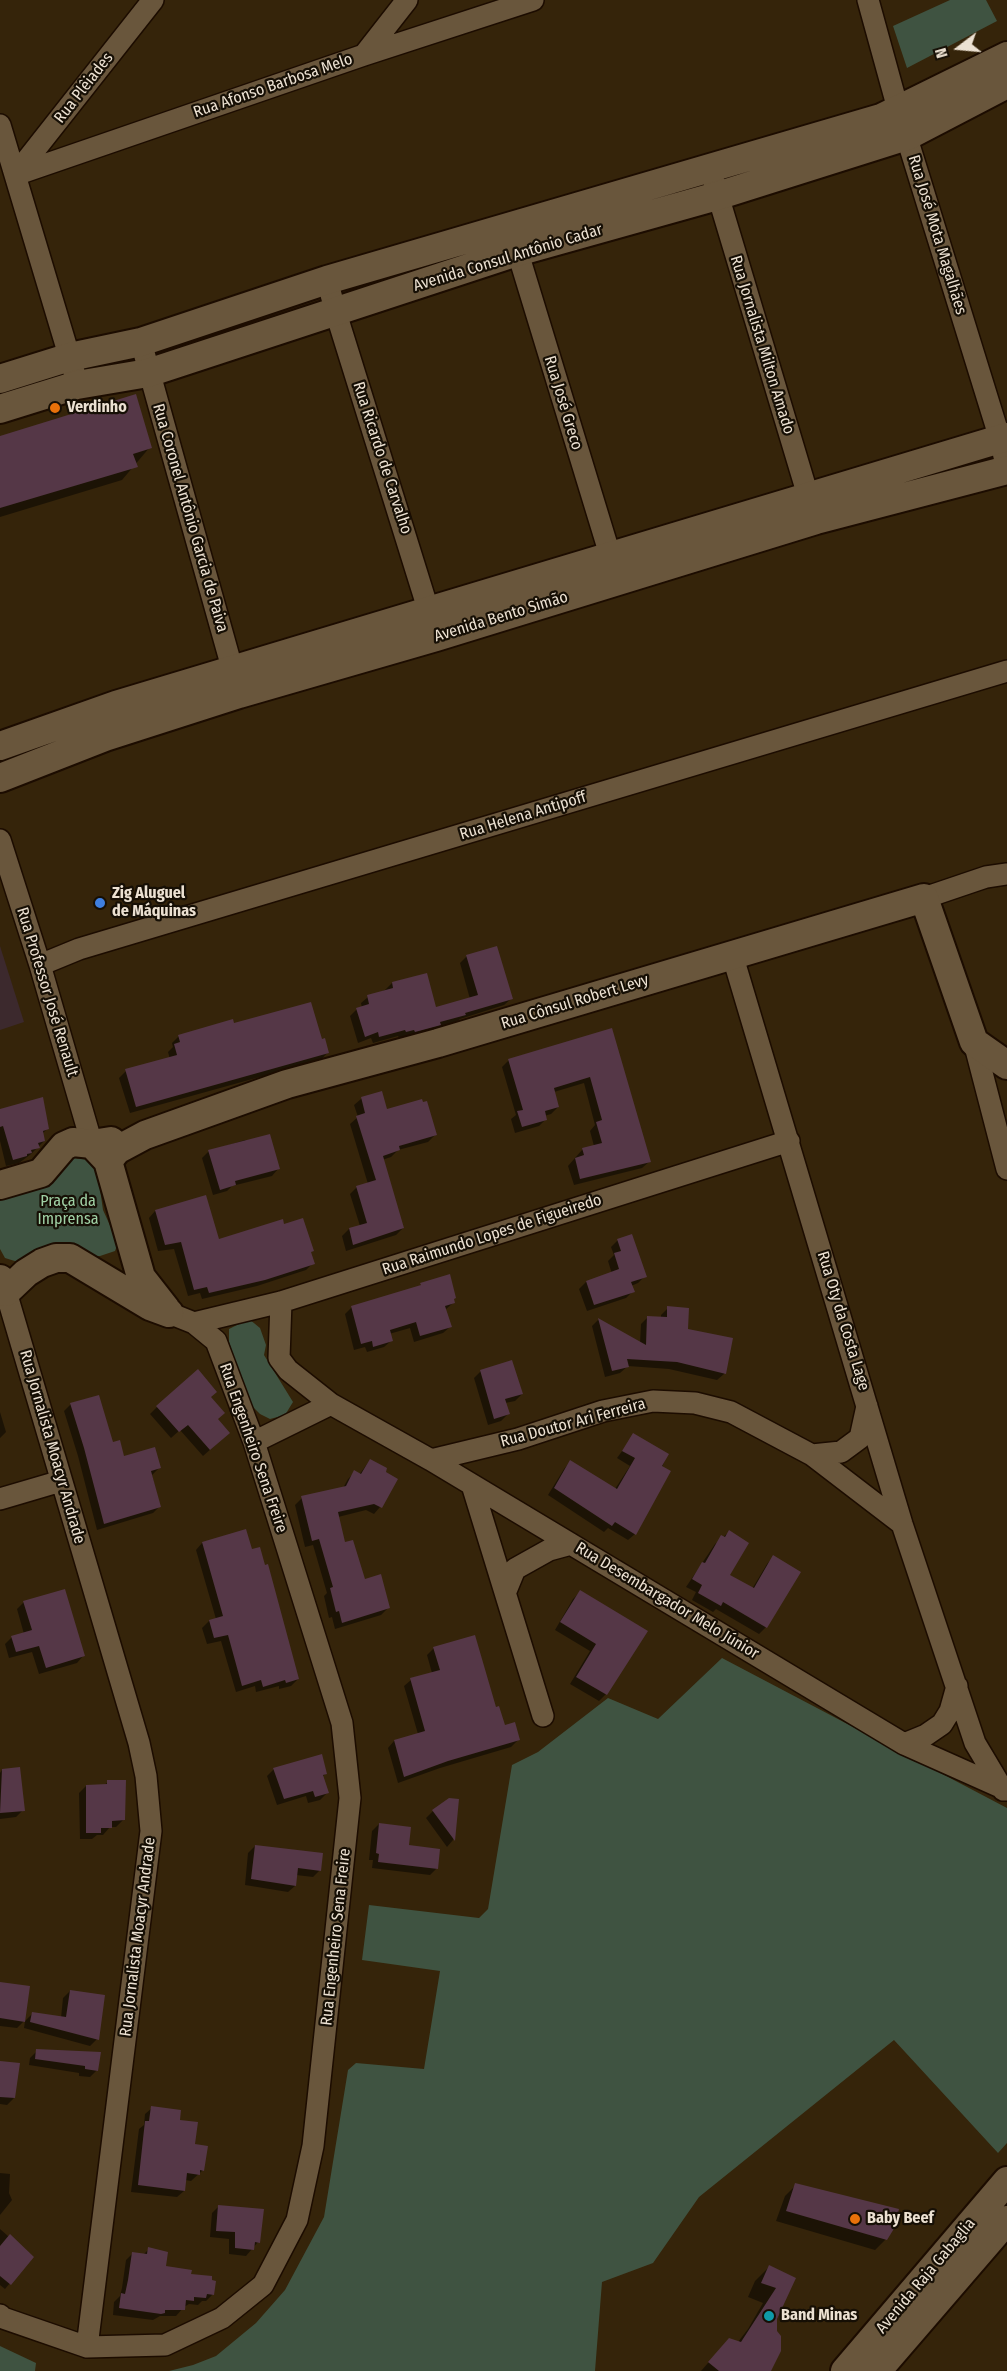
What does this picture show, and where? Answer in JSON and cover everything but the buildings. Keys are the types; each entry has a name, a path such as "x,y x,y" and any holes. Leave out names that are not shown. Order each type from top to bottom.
{"street":[{"name":"Rua Plêiades","path":"15,175 153,0"},
{"path":"364,55 407,0"},
{"name":"Rua Afonso Barbosa Melo","path":"15,175 364,55 533,0"},
{"name":"Rua José Mota Magalhães","path":"868,0 898,109 1004,438 1007,470"},
{"name":"Avenida Consul Antônio Cadar","path":"0,409 77,385 148,373 336,313 514,238 710,169 881,117 1007,56"},
{"name":"Avenida Consul Antônio Cadar","path":"0,379 70,357 141,342 327,280 717,196 907,136 1007,84"},
{"path":"0,125 77,385"},
{"name":"Rua Jornalista Milton Amado","path":"710,169 812,509"},
{"name":"Rua José Greco","path":"514,238 614,569"},
{"name":"Rua Ricardo de Carvalho","path":"327,280 433,624"},
{"name":"Rua Coronel Antônio Garcia de Paiva","path":"141,342 236,682"},
{"name":"Avenida Bento Simão","path":"0,746 116,705 236,682 812,509 1004,438"},
{"name":"Avenida Bento Simão","path":"812,509 1007,470"},
{"name":"Rua Helena Antipoff","path":"40,965 79,949 1007,671"},
{"name":"Avenida Bento Simão","path":"0,778 236,682"},
{"name":"Rua Professor José Renault","path":"0,840 100,1152"},
{"name":"Rua Cônsul Robert Levy","path":"100,1152 117,1150 145,1135 287,1084 438,1043 986,878 1007,874"},
{"path":"924,898 974,1042 1006,1157"},
{"name":"Rua Oty da Costa Lage","path":"732,954 902,1524 975,1743 1005,1790"},
{"path":"974,1042 1007,1065"},
{"name":"Rua Raimundo Lopes de Figueiredo","path":"182,1318 281,1302 789,1141"},
{"path":"0,1185 41,1173 64,1146 73,1142 100,1152 141,1277 182,1318"},
{"path":"93,1271 109,1268 132,1248"},
{"path":"6,1281 56,1258 70,1258 150,1306 182,1318"},
{"name":"Rua Jornalista Moacyr Andrade","path":"6,1281 61,1481 139,1743 146,1776 151,1831 87,2347"},
{"name":"Rua Desembargador Melo Júnior","path":"281,1302 279,1358 288,1370 331,1404 431,1460 904,1744 1005,1790"},
{"name":"Rua Engenheiro Sena Freire","path":"0,2315 24,2326 87,2347 165,2345 222,2318 263,2286 297,2220 313,2146 350,1798 342,1723 254,1442 216,1341 182,1318"},
{"name":"Rua Doutor Ari Ferreira","path":"431,1460 518,1439 603,1412 653,1401 695,1403 731,1412 812,1455 902,1524"},
{"path":"254,1442 331,1404"},
{"path":"812,1455 841,1452 860,1438 867,1404"},
{"path":"0,1499 61,1481"},
{"path":"472,1485 543,1716"},
{"path":"506,1591 515,1569 549,1550 571,1544"},
{"path":"904,1744 926,1735 942,1724 950,1711 957,1686"},
{"name":"Avenida Raja Gabaglia","path":"845,2371 1007,2181"},
{"name":"Avenida Raja Gabaglia","path":"877,2371 1007,2220"}],"shaded area":[{"path":"0,946 24,1022 0,1030"}],"green space":[{"path":"950,0 986,0 997,21 907,68 893,26"},
{"name":"Praça da Imprensa","path":"74,1158 89,1160 97,1168 103,1210 118,1243 115,1251 100,1256 18,1262 5,1258 0,1249 0,1193 39,1187 56,1178"},
{"path":"249,1319 260,1328 266,1345 264,1355 293,1402 285,1415 270,1419 260,1414 252,1406 240,1377 229,1342 229,1329"},
{"path":"722,1658 1007,1808 1007,2143 998,2153 894,2040 699,2197 653,2263 602,2282 595,2371 169,2371 216,2356 256,2323 285,2290 324,2217 348,2070 356,2063 424,2069 440,1971 362,1960 369,1905 479,1918 488,1909 512,1765 538,1752 608,1698 658,1719"},
{"path":"0,2346 36,2363 35,2371 0,2371"}],"place":[{"name":"Verdinho","path":"55,408"},
{"name":"Zig Aluguel de Máquinas","path":"100,903"},
{"name":"Baby Beef","path":"855,2219"},
{"name":"Band Minas","path":"769,2316"}]}
